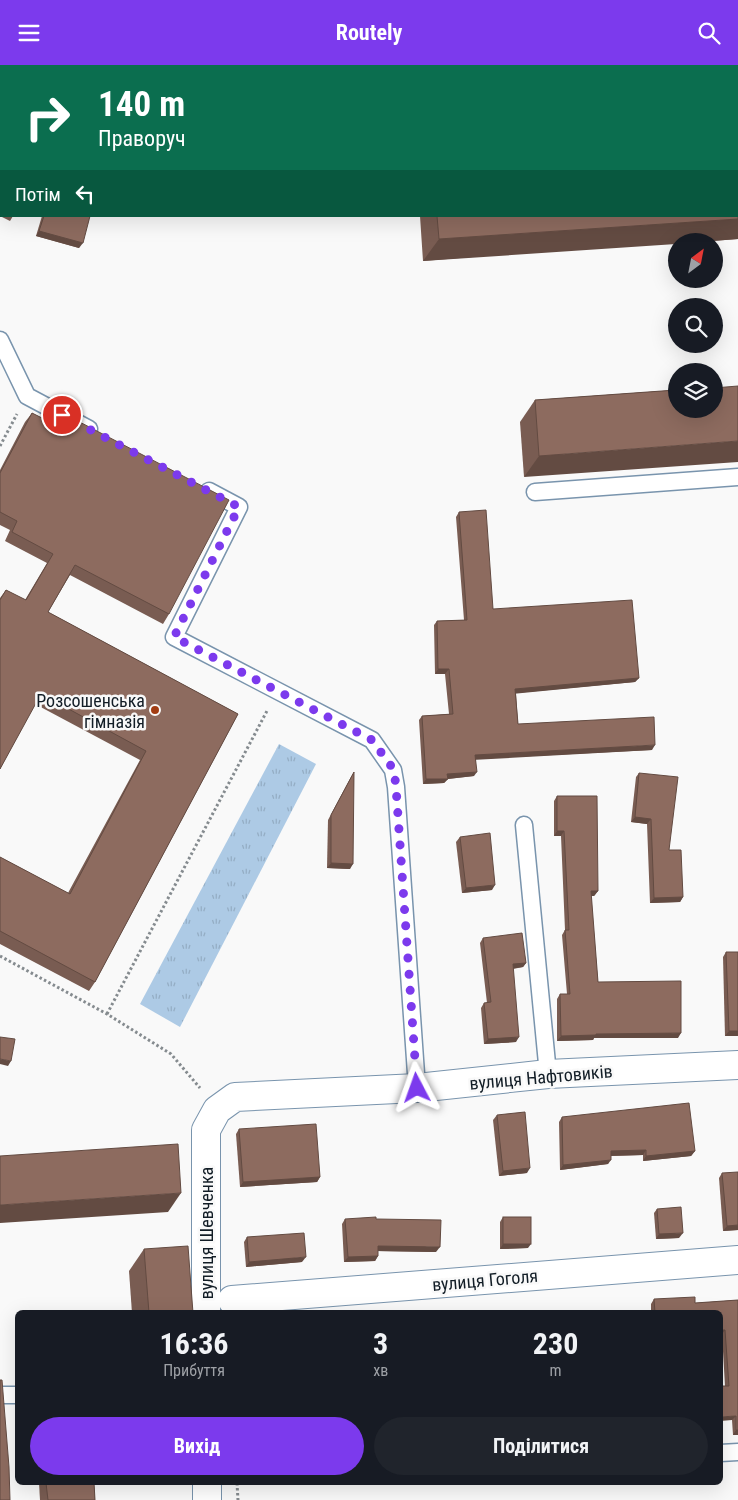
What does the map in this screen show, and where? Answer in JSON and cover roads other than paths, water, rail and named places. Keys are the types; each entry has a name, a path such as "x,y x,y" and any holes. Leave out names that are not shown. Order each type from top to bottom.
{"street":[{"name":"вулиця Нафтовиків","path":"217,1110 235,1097 255,1095 417,1088 548,1074 738,1065"},
{"name":"вулиця Шевченка","path":"206,1310 206,1130 217,1110"},
{"name":"вулиця Гоголя","path":"232,1301 738,1260"},
{"path":"207,1485 207,1500"}],"lane":[{"path":"0,340 27,396 106,438"},
{"path":"535,492 738,477"},
{"path":"195,484 239,507 174,637 372,740 394,770 417,1088"},
{"path":"524,825 548,1074"},
{"path":"0,1395 15,1395"},
{"path":"723,1453 738,1452"}],"place":[{"name":"Розсошенська гімназія","path":"155,710"}]}
